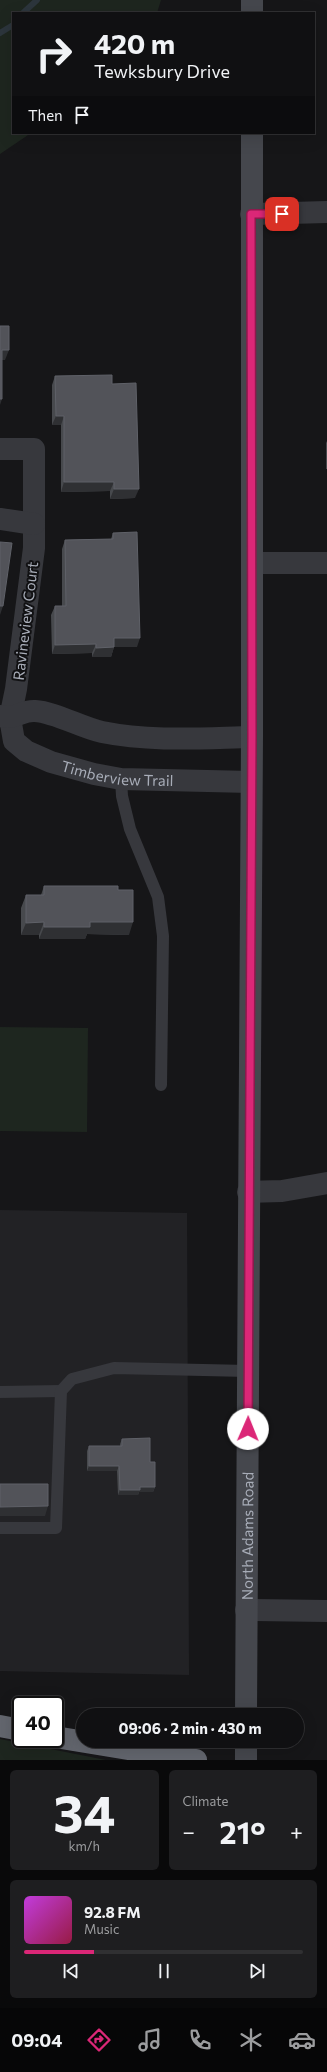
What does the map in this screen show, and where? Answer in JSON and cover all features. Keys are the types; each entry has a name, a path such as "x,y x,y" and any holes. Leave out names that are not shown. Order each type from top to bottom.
{"highway":[{"path":"0,1726 12,1728"},
{"path":"64,1738 196,1760"}],"street":[{"path":"252,0 252,12"},
{"name":"North Adams Road","path":"246,1708 252,737 252,134"},
{"path":"251,214 327,212"},
{"name":"Ravineview Court","path":"0,449 34,449 34,548 16,689 5,717"},
{"path":"0,520 34,524"},
{"path":"252,563 327,563"},
{"path":"5,717 35,711 101,732 127,736 252,737"},
{"name":"Timberview Trail","path":"5,717 14,741 26,751 51,762 81,771 121,779 251,782"},
{"path":"248,1192 282,1191 327,1183"},
{"path":"246,1610 327,1612"},
{"path":"246,1748 246,1760"}],"lane":[{"path":"121,779 122,796 130,830 158,897 162,916 164,936 161,1085"},
{"path":"0,1528 56,1528 61,1391 72,1379 114,1368 248,1371"},
{"path":"0,1392 61,1391"}],"shaded area":[{"path":"0,0 161,0 157,12 12,12 12,134 30,134 0,154"},
{"path":"0,1027 88,1028 87,1132 0,1131"},
{"path":"0,1210 187,1213 189,1675 0,1671"},
{"path":"0,1739 12,1741 12,1748 45,1748 106,1760 0,1760"}],"building":[{"path":"0,326 9,326 9,350 2,350 2,399 0,399"},
{"path":"112,375 112,384 136,383 139,489 114,489 114,482 64,482 64,416 56,416 55,376"},
{"path":"137,532 140,638 114,638 114,647 96,648 96,644 55,645 55,606 66,606 65,540 113,539 113,533"},
{"path":"0,542 12,543 3,606 0,606"},
{"path":"44,886 118,886 118,890 133,890 133,922 90,922 90,927 44,927 44,922 26,923 26,895 44,895"},
{"path":"150,1438 150,1462 155,1462 155,1487 140,1487 140,1490 120,1490 119,1466 89,1466 89,1446 122,1446 122,1439"},
{"path":"0,1484 48,1484 48,1506 0,1507"}],"waterway":[{"path":"24,12 37,0"},
{"path":"0,33 12,26"}],"route":[{"path":"248,1429 248,1207 252,737 251,214 282,214"}]}
